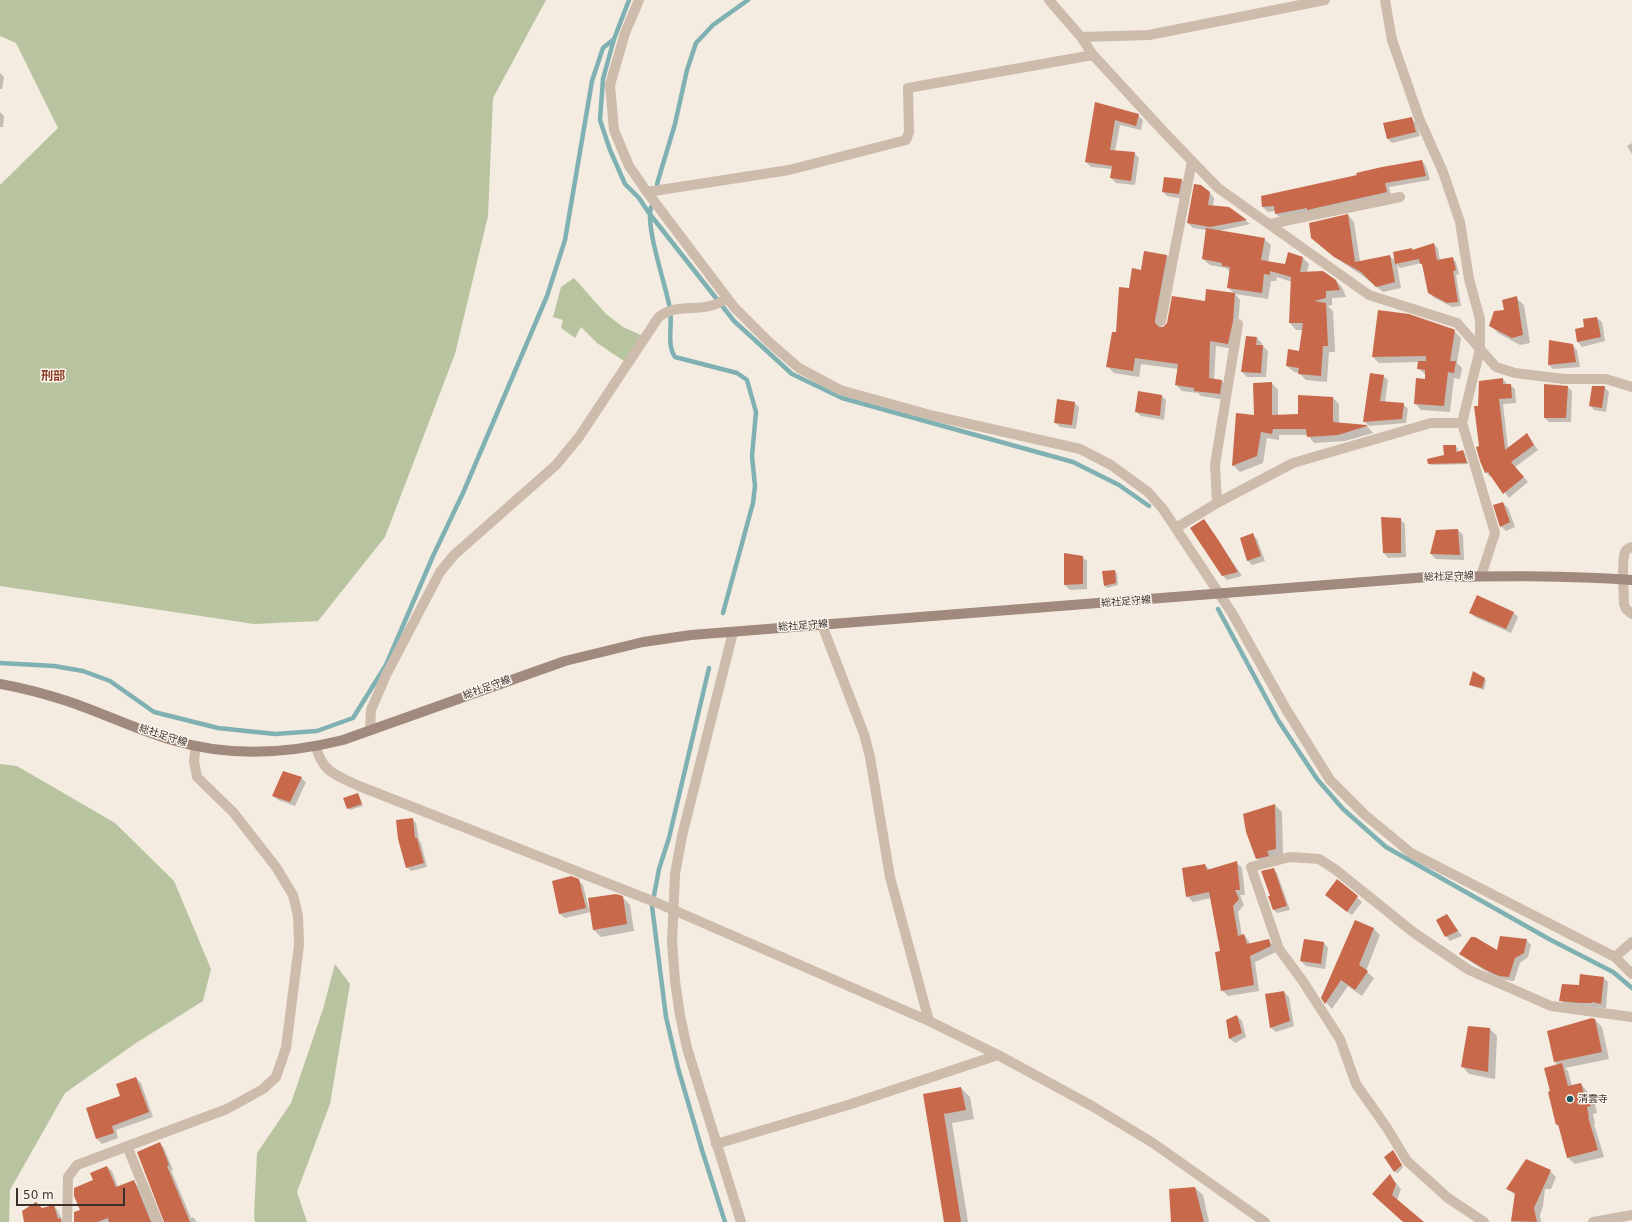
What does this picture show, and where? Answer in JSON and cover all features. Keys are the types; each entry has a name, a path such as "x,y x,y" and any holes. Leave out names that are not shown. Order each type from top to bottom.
{"main road":[{"name":"総社足守線","path":"0,684 25,689 68,701 152,734 196,746 245,752 281,752 316,747 343,740 536,670 583,656 643,642 691,635 1406,579 1481,576 1570,576 1628,580"}],"street":[{"path":"639,0 625,33 610,85 614,130 629,166 722,301 800,368 840,390 934,416 1080,449 1111,465 1148,492 1163,509 1221,594 1286,709 1330,780 1364,814 1411,853 1615,957 1632,974"},
{"path":"1049,0 1081,37 1093,55 1218,188 1369,295 1457,323 1496,367 1515,373 1564,380 1606,379 1632,387"},
{"path":"1081,37 1150,35 1326,0"},
{"path":"1385,0 1392,40 1419,118 1443,172 1460,222 1470,279 1480,319 1480,350 1462,423 1495,533 1481,576"},
{"path":"647,192 789,170 906,140 909,132 908,88 1093,55"},
{"path":"1161,321 1192,161"},
{"path":"1270,224 1400,197"},
{"path":"370,730 371,710 386,675 440,572 454,555 556,465 580,437 658,318 664,312 722,301"},
{"path":"1217,503 1215,465 1238,324"},
{"path":"1176,528 1217,503 1293,463 1431,423 1462,423"},
{"path":"1632,547 1627,548 1625,552 1628,580 1626,610 1632,614"},
{"path":"822,625 864,734 870,757 890,877 929,1021"},
{"path":"733,632 682,836 675,874 672,942 675,981 687,1048 741,1222"},
{"path":"67,1222 68,1177 77,1165 227,1109 263,1089 276,1077 286,1048 299,945 298,916 293,895 276,867 233,812 197,777 194,761 196,746"},
{"path":"316,747 318,757 323,766 333,773 359,786 673,910 929,1021 998,1055 1092,1106 1153,1143 1266,1222"},
{"path":"1484,1222 1448,1198 1407,1161 1356,1084 1340,1039 1302,980 1279,949 1251,867 1290,857 1319,859 1336,870 1413,932 1469,970 1551,1006 1632,1017"},
{"path":"1615,957 1632,942"},
{"path":"716,1144 848,1105 998,1055"},
{"path":"127,1146 158,1222"},
{"path":"1593,1222 1632,1215"}],"green space":[{"path":"0,0 546,0 493,98 488,216 455,354 385,537 318,621 254,624 0,586 0,185 58,128 16,43 0,36"},
{"path":"574,278 606,314 623,327 641,335 624,361 597,343 581,327 575,338 561,328 563,320 553,317 561,287"},
{"path":"0,764 17,766 115,823 174,881 211,969 203,1001 136,1043 65,1093 10,1190 9,1222 0,1222"},
{"path":"335,964 350,984 330,1104 297,1192 307,1222 255,1222 257,1153 291,1103 323,1009"}],"building":[{"path":"1095,102 1139,114 1136,126 1115,120 1110,150 1135,152 1131,181 1110,178 1112,166 1085,162"},
{"path":"1412,117 1416,132 1387,139 1383,123"},
{"path":"1422,160 1426,176 1385,183 1387,192 1307,210 1307,208 1275,214 1274,206 1262,207 1261,196 1357,175 1356,173 1382,167"},
{"path":"1164,177 1182,179 1179,194 1162,192"},
{"path":"1194,184 1201,185 1210,192 1208,205 1229,207 1247,220 1210,227 1187,223"},
{"path":"1348,214 1355,262 1390,255 1395,282 1376,287 1361,272 1334,257 1311,238 1309,223"},
{"path":"1206,228 1265,238 1261,260 1285,264 1288,252 1303,257 1300,272 1323,271 1336,280 1340,290 1326,291 1326,298 1314,301 1326,303 1328,346 1323,346 1321,376 1298,374 1299,368 1286,366 1288,349 1299,351 1303,323 1289,323 1291,277 1270,271 1270,275 1264,274 1262,293 1227,288 1230,267 1222,266 1222,263 1202,259"},
{"path":"1434,243 1437,260 1453,257 1456,270 1453,271 1458,302 1447,303 1428,293 1422,264 1420,264 1419,259 1395,264 1393,252 1412,248 1412,250"},
{"path":"1144,251 1167,255 1155,320 1155,323 1159,327 1163,327 1167,323 1172,296 1205,301 1206,289 1235,293 1233,321 1228,344 1210,341 1209,378 1222,380 1220,394 1194,391 1194,388 1175,385 1178,364 1135,358 1133,371 1106,367 1112,332 1116,332 1119,287 1129,288 1132,268 1141,270"},
{"path":"1517,296 1523,335 1512,338 1489,326 1494,311 1504,310 1502,300"},
{"path":"1378,310 1409,314 1455,330 1450,361 1456,361 1454,373 1448,372 1444,406 1414,404 1416,378 1425,379 1425,370 1417,369 1418,361 1426,361 1426,356 1372,357"},
{"path":"1597,317 1601,337 1577,342 1575,329 1584,327 1583,319"},
{"path":"1246,336 1257,337 1256,345 1263,345 1261,373 1241,372"},
{"path":"1549,340 1573,344 1576,362 1548,365"},
{"path":"1370,373 1384,375 1380,401 1404,403 1402,419 1363,422"},
{"path":"1503,378 1503,384 1511,384 1512,398 1499,399 1505,450 1527,433 1534,445 1511,462 1524,477 1503,494 1488,472 1485,473 1480,461 1476,447 1479,446 1474,406 1478,406 1479,381"},
{"path":"1272,382 1272,415 1298,414 1298,395 1333,397 1333,422 1367,426 1338,435 1307,437 1306,429 1273,429 1272,434 1261,432 1257,456 1232,466 1236,413 1254,415 1253,383"},
{"path":"1544,384 1568,386 1566,418 1544,418"},
{"path":"1592,386 1605,386 1602,408 1589,406"},
{"path":"1138,391 1162,395 1160,416 1135,412"},
{"path":"1057,399 1075,402 1072,425 1054,423"},
{"path":"1443,445 1456,445 1456,452 1463,450 1467,463 1428,464 1427,459 1444,455"},
{"path":"1503,502 1510,522 1500,527 1493,505"},
{"path":"1381,517 1401,518 1401,553 1383,553"},
{"path":"1204,519 1238,572 1222,576 1190,528"},
{"path":"1458,529 1460,555 1430,554 1436,530"},
{"path":"1253,533 1261,556 1247,561 1240,538"},
{"path":"1064,553 1083,556 1083,584 1064,585"},
{"path":"1115,570 1116,583 1104,586 1102,571"},
{"path":"1477,595 1514,612 1506,629 1469,613"},
{"path":"1473,671 1485,678 1482,688 1469,685"},
{"path":"283,771 302,777 290,802 272,796"},
{"path":"358,793 362,804 347,809 343,798"},
{"path":"1275,804 1276,849 1267,851 1269,856 1256,859 1246,832 1243,814"},
{"path":"413,818 415,838 417,838 424,863 406,868 398,839 396,820"},
{"path":"1237,861 1240,890 1235,890 1239,899 1233,906 1238,936 1244,934 1247,944 1269,939 1271,946 1250,956 1254,985 1221,991 1215,952 1220,951 1209,892 1186,897 1182,868 1205,864 1207,870"},
{"path":"1274,868 1287,906 1273,910 1268,896 1270,896 1261,871"},
{"path":"571,876 579,879 586,908 559,914 552,881"},
{"path":"1337,879 1358,896 1347,912 1325,895"},
{"path":"616,894 623,896 627,924 593,930 588,898"},
{"path":"1447,914 1458,931 1445,937 1436,920"},
{"path":"1355,920 1374,928 1359,965 1368,971 1355,990 1341,980 1325,1004 1321,998"},
{"path":"1500,936 1527,939 1524,953 1515,958 1509,977 1499,976 1459,954 1471,937 1475,937 1497,950"},
{"path":"1304,939 1324,942 1321,964 1300,961"},
{"path":"1580,974 1604,977 1601,1004 1592,1002 1580,1003 1559,1001 1562,984 1579,985"},
{"path":"1284,991 1290,1021 1270,1028 1265,994"},
{"path":"1237,1015 1242,1033 1229,1039 1226,1020"},
{"path":"1592,1018 1595,1019 1602,1052 1554,1062 1547,1031"},
{"path":"1468,1026 1490,1028 1488,1072 1461,1067"},
{"path":"1562,1063 1568,1086 1581,1083 1584,1094 1587,1093 1591,1106 1587,1107 1588,1117 1598,1150 1567,1158 1558,1124 1556,1125 1544,1068"},
{"path":"136,1077 149,1112 112,1126 114,1133 96,1139 86,1108 120,1096 116,1084"},
{"path":"961,1087 966,1110 944,1114 961,1222 944,1222 923,1094"},
{"path":"160,1142 169,1165 167,1166 190,1222 164,1222 137,1152"},
{"path":"1393,1150 1402,1165 1394,1172 1384,1157"},
{"path":"1526,1159 1551,1170 1534,1208 1537,1222 1511,1221 1515,1193 1506,1189"},
{"path":"107,1166 116,1187 134,1180 151,1222 109,1222 108,1218 97,1222 74,1222 74,1212 80,1210 74,1196 74,1188 93,1180 90,1173"},
{"path":"1390,1174 1396,1184 1392,1195 1424,1222 1403,1222 1372,1194"},
{"path":"1195,1187 1204,1222 1171,1222 1169,1189"},
{"path":"36,1202 42,1208 54,1205 58,1219 61,1218 61,1222 24,1222 22,1211"}],"waterway":[{"path":"629,0 614,39 603,79 600,120 610,150 625,184 639,198 649,213 734,321 792,374 842,398 1073,462 1119,485 1149,506"},
{"path":"657,184 675,124 687,70 696,43 713,25 748,0"},
{"path":"0,663 54,666 83,671 110,681 154,712 218,728 275,734 317,731 353,718 386,665 433,556 463,493 547,296 565,240 592,81 603,48 614,39"},
{"path":"651,207 650,216 653,242 671,315 670,340 672,352 675,357 737,373 747,380 756,412 752,456 755,486 753,503 723,613"},
{"path":"1218,609 1278,720 1317,779 1343,809 1386,847 1549,939 1613,972 1632,988"},
{"path":"709,668 669,838 659,869 652,906 666,1017 678,1068 725,1222"}],"place":[{"name":"清雲寺","path":"1570,1099"}],"district":[{"name":"刑部","path":"53,377"}]}
